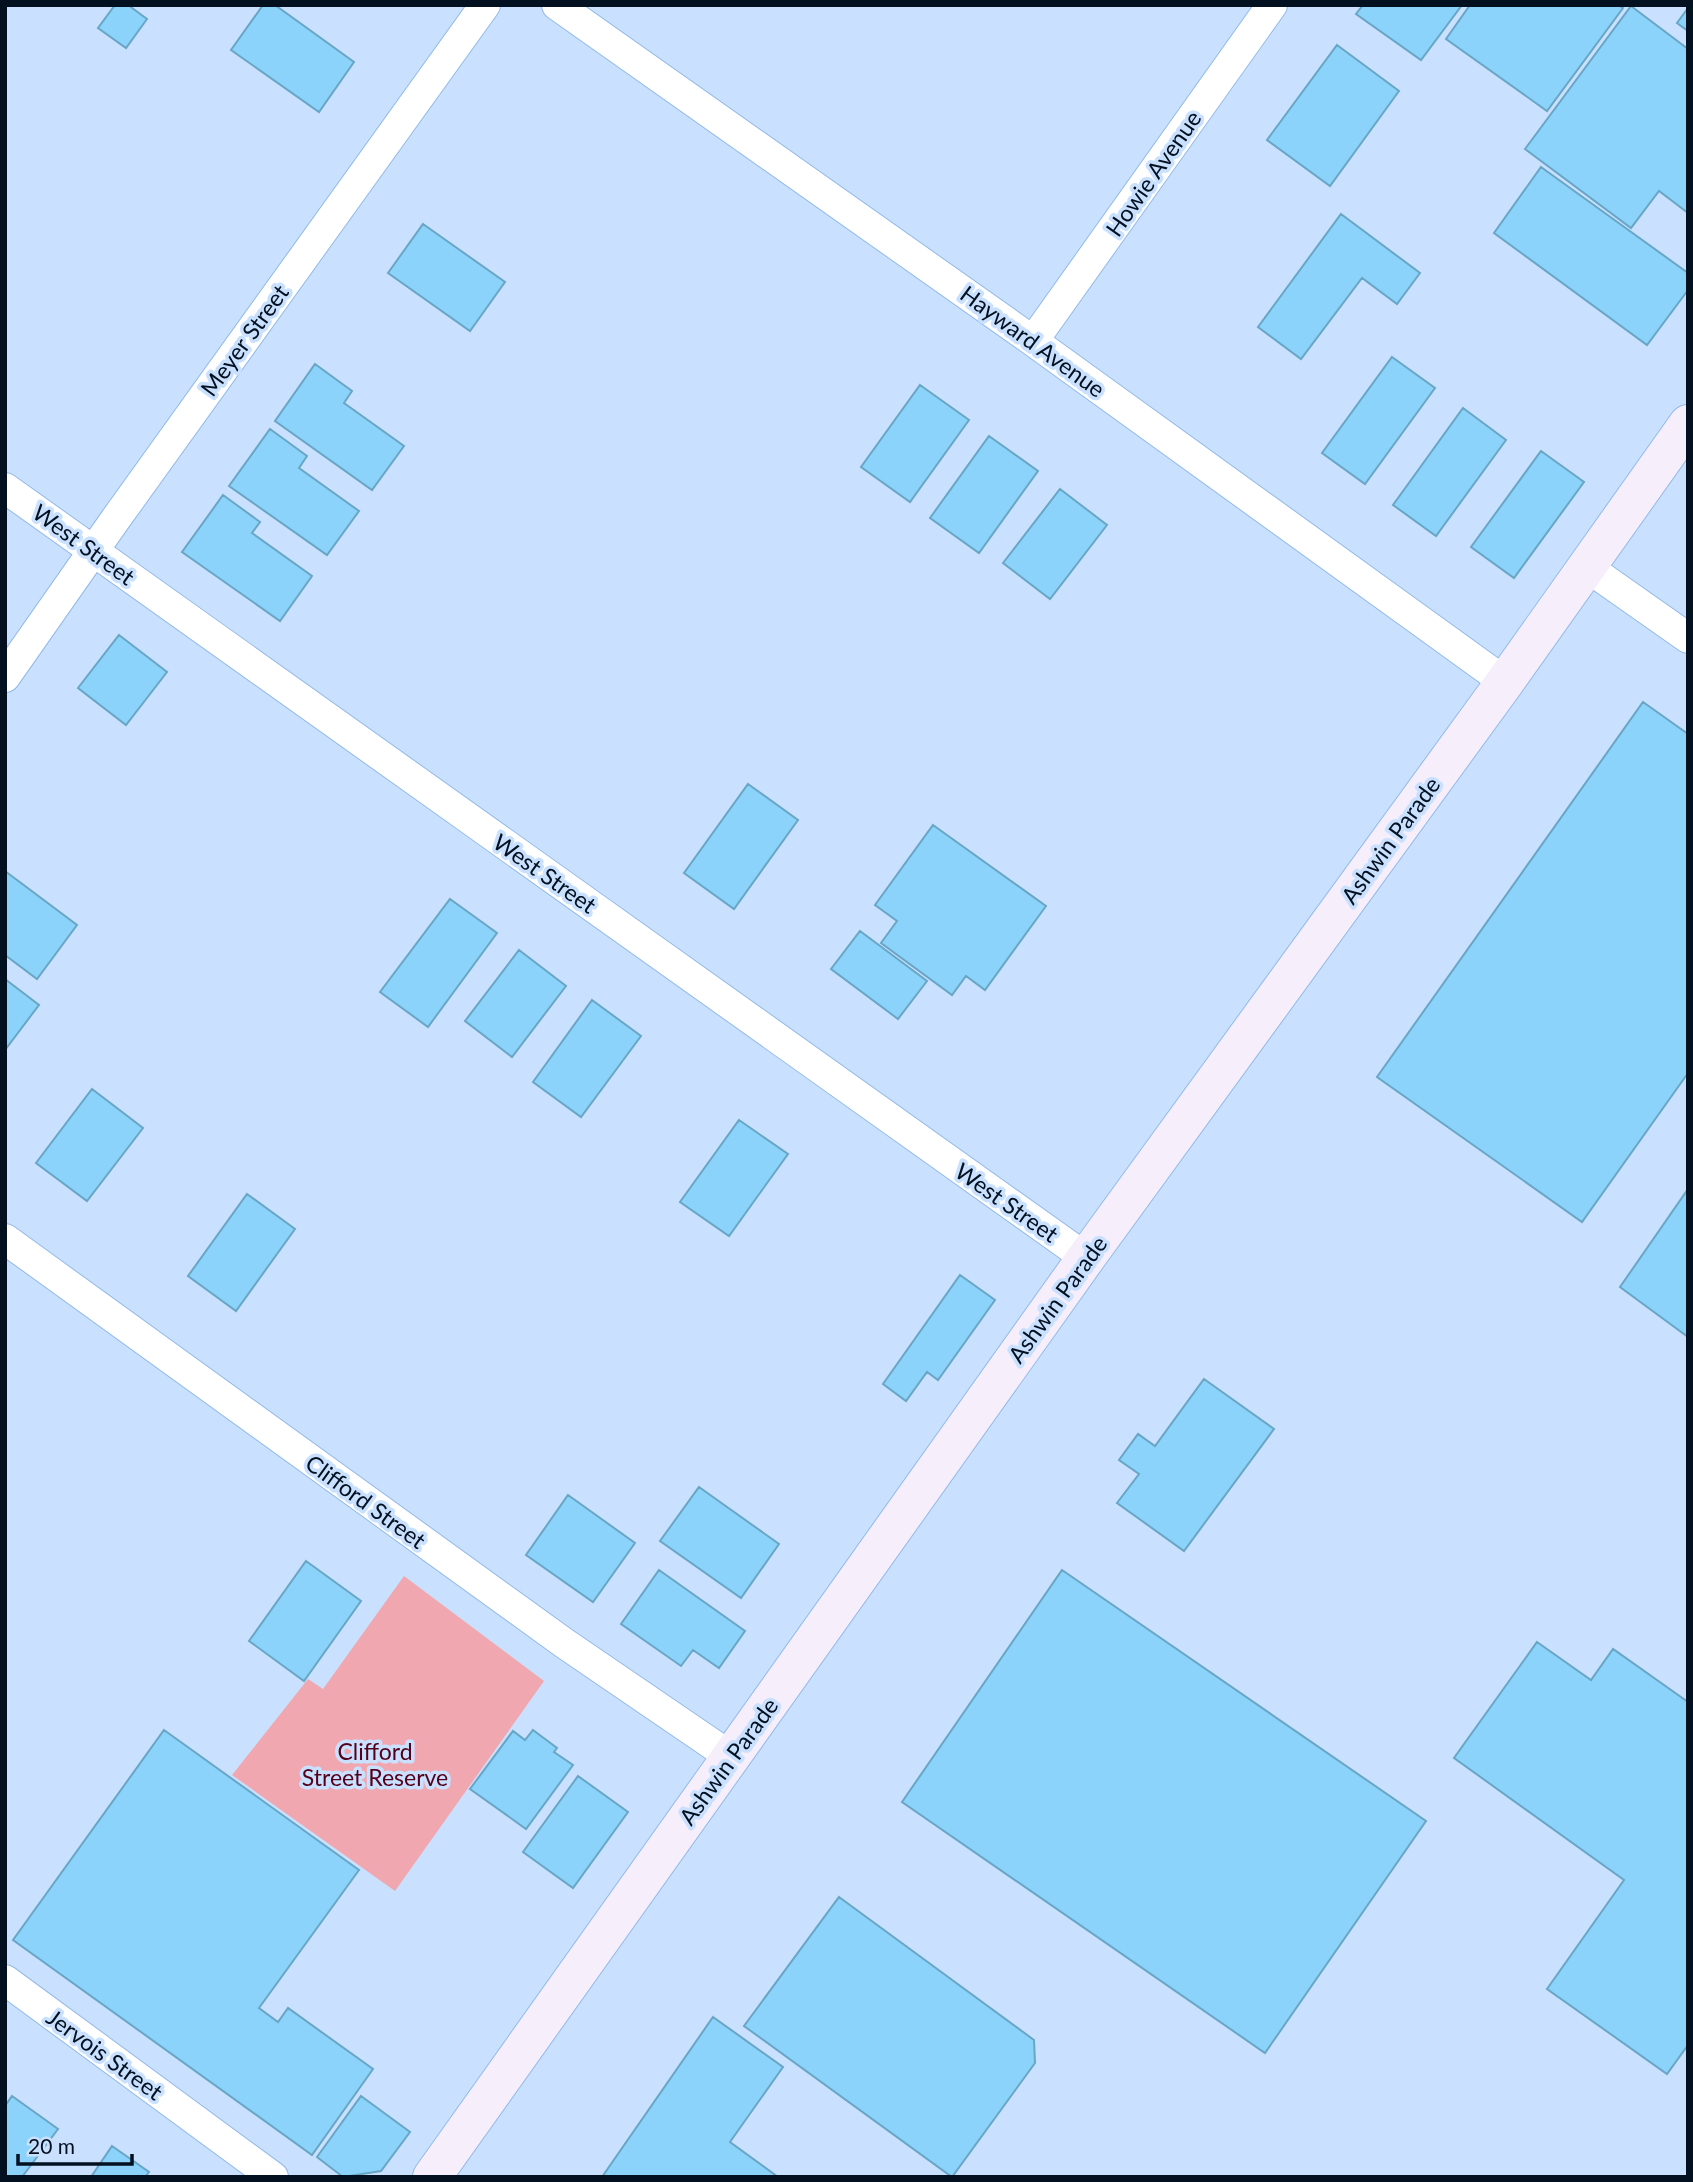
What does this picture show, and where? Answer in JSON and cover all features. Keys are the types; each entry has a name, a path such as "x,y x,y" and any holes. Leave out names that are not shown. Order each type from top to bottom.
{"street":[{"name":"Meyer Street","path":"5,677 485,5"},
{"name":"Howie Avenue","path":"1033,341 1272,5"},
{"name":"Hayward Avenue","path":"560,6 1033,341 1505,682"},
{"name":"Ashwin Parade","path":"432,2177 1086,1258 1505,682 1688,424"},
{"name":"West Street","path":"5,488 1086,1258"},
{"path":"1587,567 1688,638"},
{"name":"Clifford Street","path":"5,1239 466,1572 731,1757"},
{"name":"Jervois Street","path":"5,1980 273,2177"}],"green space":[{"name":"Clifford Street Reserve","path":"404,1576 544,1681 395,1891 232,1775 308,1679 323,1689"}],"building":[{"path":"115,5 128,5 147,19 126,48 98,28"},
{"path":"263,5 275,5 354,62 319,112 231,50"},
{"path":"1363,5 1462,5 1421,60 1356,14"},
{"path":"1470,5 1618,5 1623,8 1547,111 1446,39"},
{"path":"1631,6 1688,49 1688,213 1659,191 1631,228 1525,149"},
{"path":"1688,8 1688,31 1677,23"},
{"path":"1337,45 1399,91 1330,186 1267,140"},
{"path":"1541,167 1688,273 1688,290 1647,345 1494,233"},
{"path":"1341,214 1420,273 1397,304 1362,278 1301,359 1258,327"},
{"path":"423,224 505,282 470,331 388,273"},
{"path":"1392,357 1435,388 1365,484 1322,453"},
{"path":"315,364 352,391 344,403 404,446 372,490 275,421"},
{"path":"920,385 969,420 910,502 861,467"},
{"path":"1463,408 1506,440 1436,536 1393,505"},
{"path":"270,429 307,456 299,468 359,511 327,555 229,486"},
{"path":"989,436 1038,471 979,553 930,518"},
{"path":"1541,451 1584,482 1514,578 1471,547"},
{"path":"1060,489 1107,525 1050,599 1003,563"},
{"path":"223,495 260,522 252,533 312,576 280,621 182,552"},
{"path":"119,635 167,672 126,725 78,688"},
{"path":"1643,702 1688,734 1688,1073 1582,1222 1377,1077"},
{"path":"748,784 798,820 734,909 684,873"},
{"path":"933,825 1046,906 985,990 966,976 952,995 881,943 897,921 875,905"},
{"path":"5,871 77,925 37,979 5,955"},
{"path":"450,899 497,933 428,1027 380,992"},
{"path":"860,931 927,981 898,1019 831,969"},
{"path":"519,950 566,986 512,1057 465,1021"},
{"path":"5,979 39,1005 5,1050"},
{"path":"592,1000 641,1036 581,1117 533,1082"},
{"path":"92,1089 143,1128 87,1201 36,1163"},
{"path":"739,1120 788,1154 729,1236 680,1202"},
{"path":"1688,1189 1688,1337 1620,1287"},
{"path":"247,1194 295,1229 236,1311 188,1276"},
{"path":"960,1275 995,1300 938,1380 927,1372 906,1401 883,1384"},
{"path":"1204,1379 1274,1429 1184,1551 1117,1503 1139,1474 1119,1460 1138,1434 1155,1446"},
{"path":"699,1487 779,1544 741,1598 660,1541"},
{"path":"568,1495 635,1543 593,1602 526,1555"},
{"path":"306,1561 361,1601 304,1681 249,1641"},
{"path":"659,1570 745,1631 719,1668 693,1650 681,1666 621,1624"},
{"path":"1062,1570 1426,1821 1265,2053 902,1802"},
{"path":"1537,1642 1591,1680 1613,1649 1688,1702 1688,2045 1667,2074 1547,1989 1624,1880 1454,1758"},
{"path":"164,1730 359,1870 259,2008 278,2022 288,2008 373,2069 312,2155 13,1940"},
{"path":"533,1730 557,1748 554,1752 573,1765 526,1829 470,1789 513,1731 525,1740"},
{"path":"578,1776 628,1812 573,1888 523,1852"},
{"path":"839,1897 1034,2040 1035,2063 952,2177 744,2026"},
{"path":"713,2017 783,2067 730,2142 778,2177 602,2177"},
{"path":"12,2096 58,2129 22,2177 5,2177 5,2106"},
{"path":"361,2096 410,2132 381,2171 343,2177 317,2157"},
{"path":"112,2146 149,2172 145,2177 91,2177"}]}
